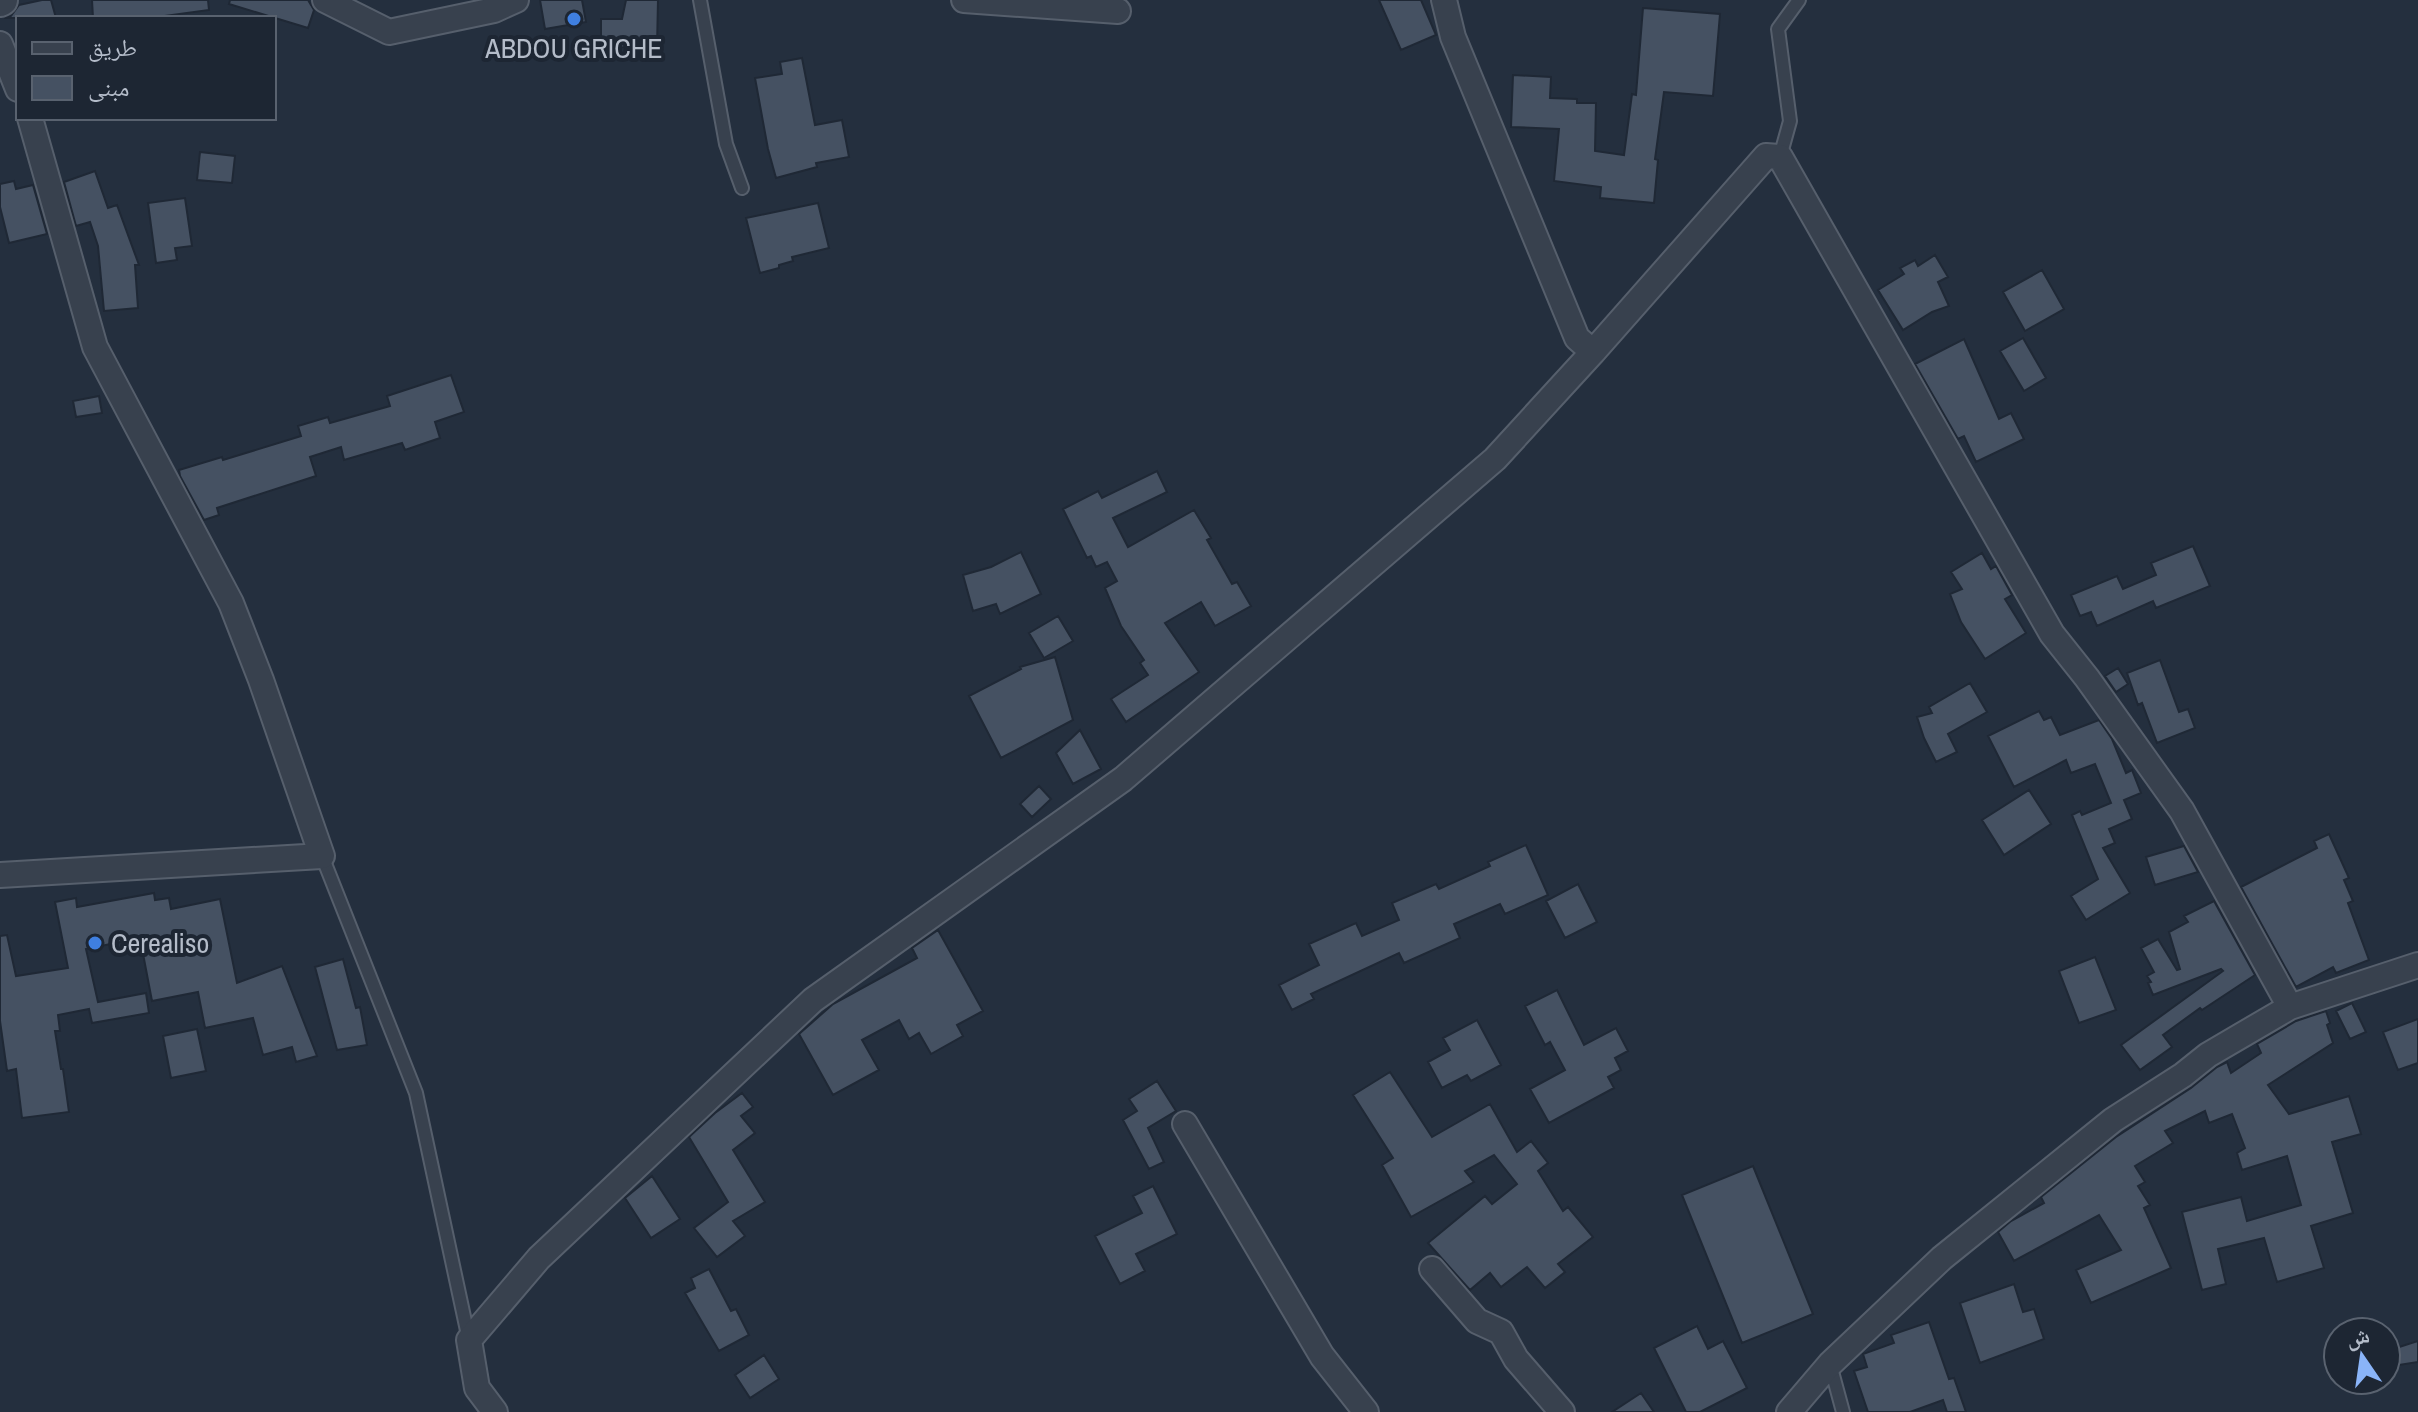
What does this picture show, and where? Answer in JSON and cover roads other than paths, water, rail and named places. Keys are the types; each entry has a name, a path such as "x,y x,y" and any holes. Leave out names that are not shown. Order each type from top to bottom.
{"street":[{"path":"325,0 389,32 494,10 516,0"},
{"path":"964,0 1118,11"},
{"path":"1444,0 1453,37 1577,338 1593,352"},
{"path":"0,44 16,84"},
{"path":"0,875 322,856 231,603 95,347 31,120"},
{"path":"495,1412 477,1388 469,1340 539,1258 813,1000 1123,779 1495,459 1766,156 1780,157 2052,634 2182,811 2290,1007"},
{"path":"1789,1412 1830,1364 1942,1258 2113,1120 2208,1055 2290,1007 2418,965"},
{"path":"1185,1124 1322,1356 1366,1412"},
{"path":"1432,1269 1477,1321 1501,1332 1516,1359 1562,1412"}],"lane":[{"path":"700,0 726,144 742,188"},
{"path":"1780,157 1790,121 1778,29 1799,0"},
{"path":"322,856 416,1093 469,1340"},
{"path":"1830,1364 1843,1412"}],"place":[{"name":"ABDOU GRICHE","path":"574,19"},
{"name":"Cerealiso","path":"95,943"}]}
